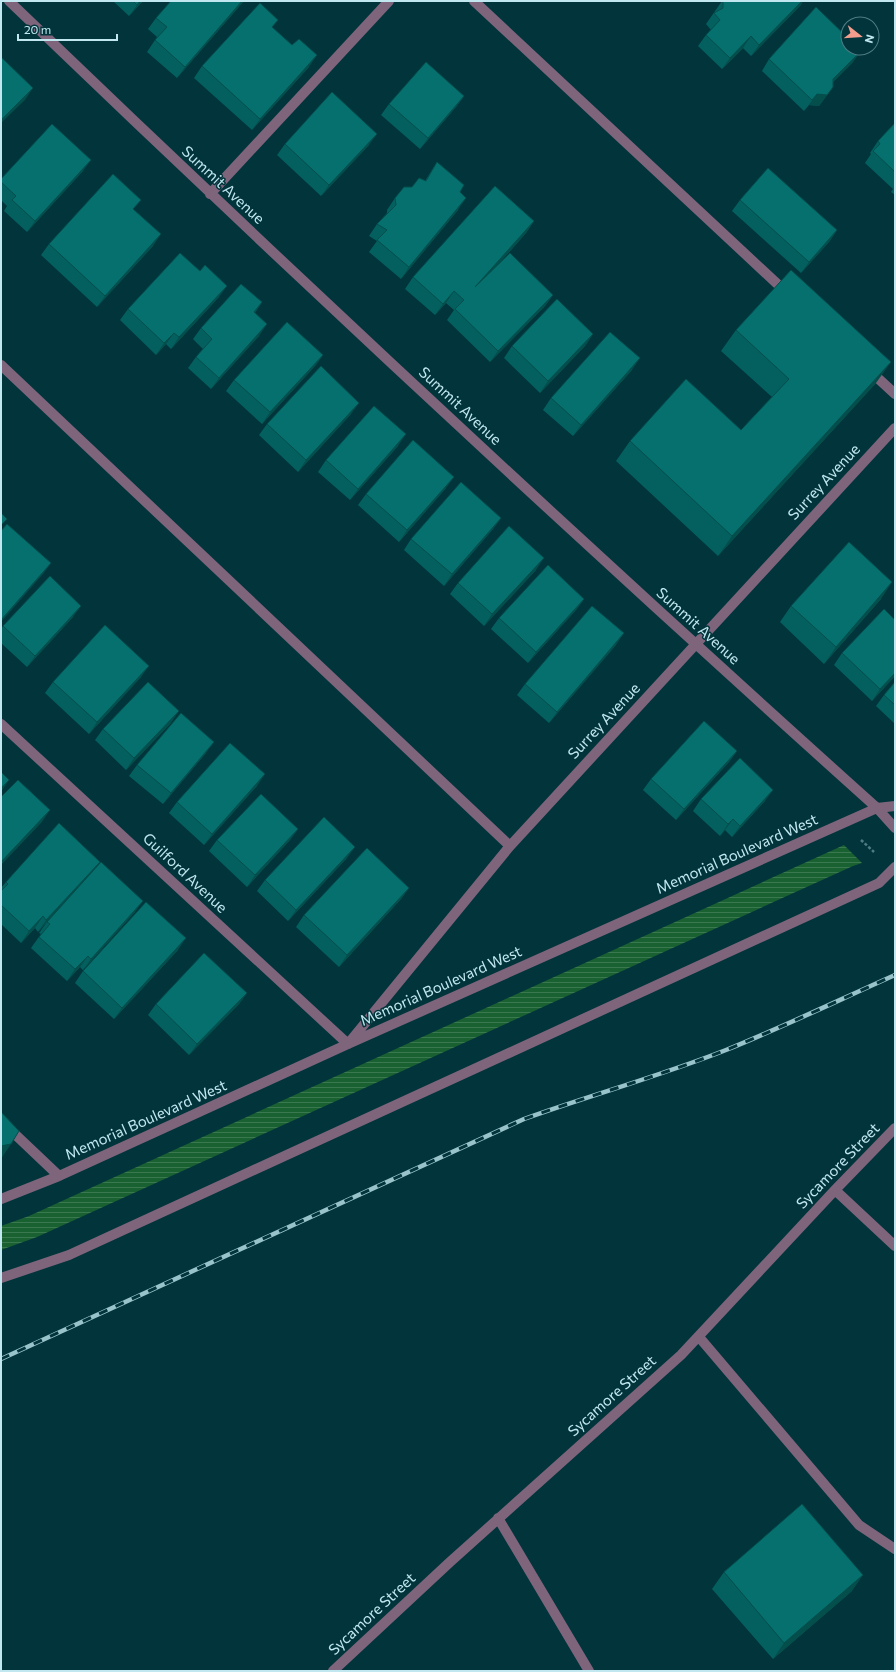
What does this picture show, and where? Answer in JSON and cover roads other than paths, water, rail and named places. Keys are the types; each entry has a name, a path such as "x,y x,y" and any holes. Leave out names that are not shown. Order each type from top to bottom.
{"street":[{"name":"Summit Avenue","path":"9,1 210,194 695,644 877,808 895,828"},
{"path":"210,194 389,1"},
{"path":"474,1 797,303"},
{"path":"860,362 895,394"},
{"path":"1,365 510,846"},
{"name":"Surrey Avenue","path":"348,1044 510,846 895,428"},
{"name":"Guilford Avenue","path":"1,724 348,1044"},
{"name":"Memorial Boulevard West","path":"1,1199 59,1176 348,1044 877,808 895,806"},
{"path":"1,1278 69,1254 879,883 895,867"},
{"path":"1,1121 59,1176"},
{"name":"Sycamore Street","path":"333,1671 498,1518 681,1355 895,1128"},
{"path":"835,1190 895,1246"},
{"path":"699,1336 859,1525 895,1550"},
{"path":"498,1518 589,1671"}],"railway":[{"path":"1,1359 524,1119 726,1050 790,1023 895,975"}]}
